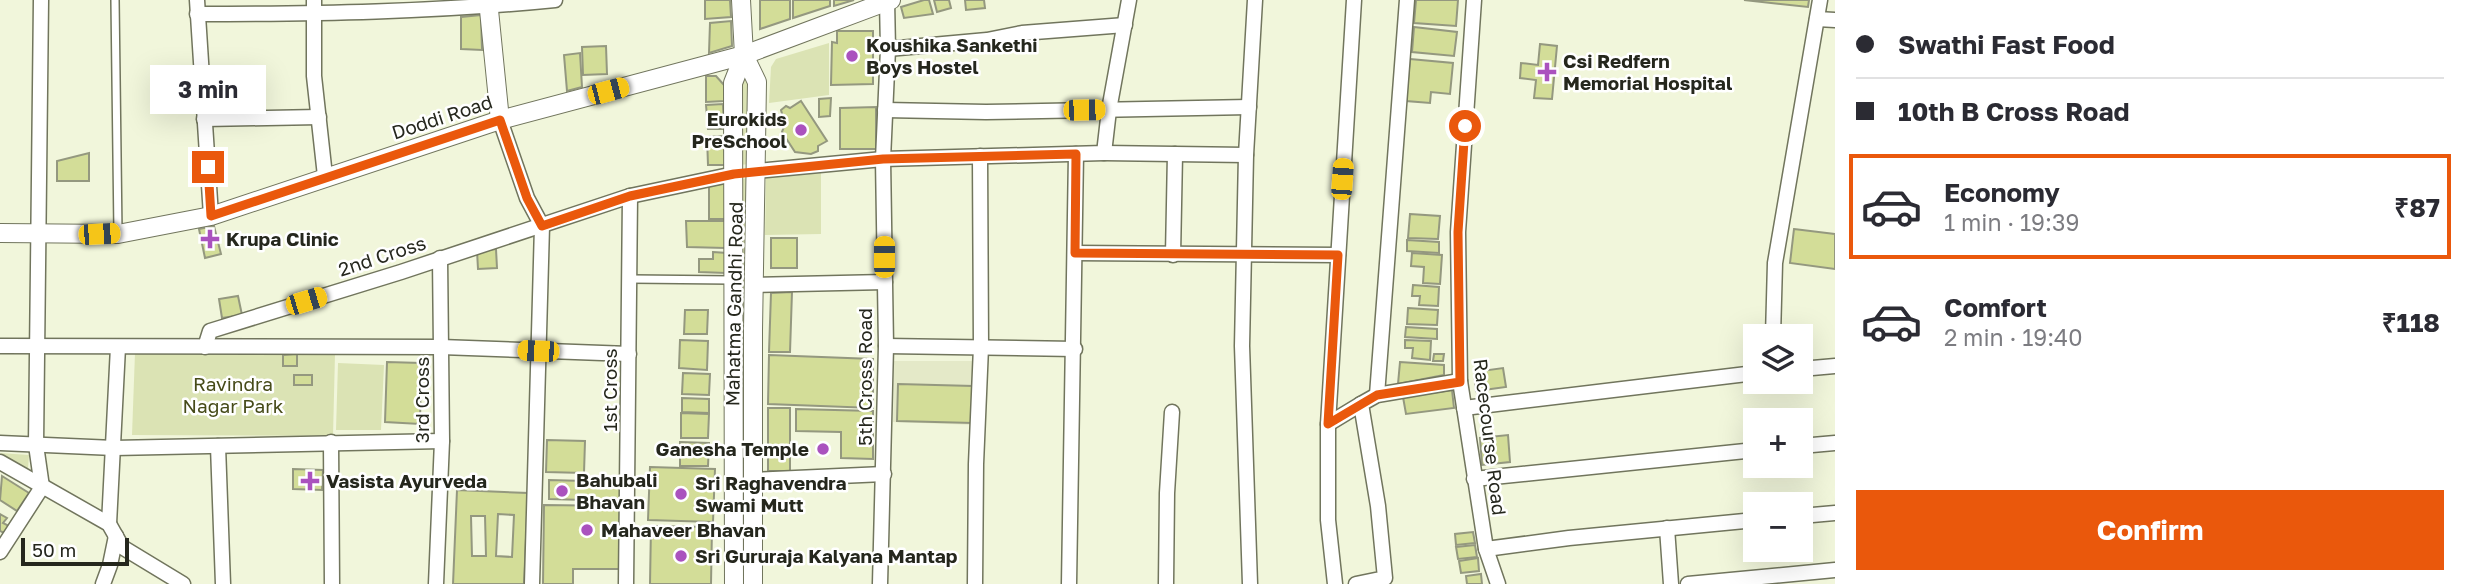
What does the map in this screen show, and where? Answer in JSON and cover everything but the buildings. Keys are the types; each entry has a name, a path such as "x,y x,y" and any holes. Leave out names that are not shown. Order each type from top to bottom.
{"street":[{"path":"0,552 43,487 36,445 41,0"},
{"path":"211,216 197,7 314,7 555,0"},
{"path":"741,0 744,55"},
{"name":"Doddi Road","path":"0,233 118,234 211,216 500,120 744,55 888,0"},
{"name":"5th Cross Road","path":"880,584 886,346 883,159 888,0"},
{"path":"1104,153 1129,0"},
{"path":"1250,584 1242,346 1246,155 1255,0"},
{"path":"1335,584 1328,520 1328,424 1354,0"},
{"path":"1377,395 1407,0"},
{"name":"Racecourse Road","path":"1474,0 1458,232 1460,382 1486,549 1497,584"},
{"path":"1773,324 1775,263 1820,0"},
{"path":"488,3 500,120 527,198 542,226 532,584"},
{"path":"314,7 314,76 325,176"},
{"path":"1817,19 1835,20"},
{"path":"888,49 987,40 1022,33 1125,25"},
{"name":"Mahatma Gandhi Road","path":"744,55 757,82 753,584"},
{"name":"Mahatma Gandhi Road","path":"734,584 733,83 744,55"},
{"path":"885,110 946,112 1249,107"},
{"path":"204,119 319,117"},
{"path":"734,174 883,159 1104,153 1246,155"},
{"path":"1069,584 1075,349 1076,154"},
{"path":"1173,255 1175,154"},
{"path":"975,584 981,347 979,156"},
{"name":"2nd Cross","path":"205,347 210,331 630,196 734,174"},
{"name":"1st Cross","path":"626,584 630,196"},
{"path":"1075,253 1338,255"},
{"name":"3rd Cross","path":"436,584 442,441 440,258"},
{"path":"754,285 884,282"},
{"path":"0,346 441,347 629,354"},
{"path":"886,346 1075,349"},
{"path":"103,584 110,565 118,347"},
{"path":"1813,368 1835,366"},
{"path":"1464,408 1743,374"},
{"path":"1328,424 1377,395 1460,382"},
{"path":"1356,584 1385,578 1378,506 1361,404"},
{"path":"1166,584 1167,492 1172,412"},
{"path":"733,424 753,425"},
{"path":"0,443 114,449 442,441"},
{"path":"331,442 332,584"},
{"path":"1813,445 1835,443"},
{"path":"218,446 223,584"},
{"path":"1474,478 1743,451"},
{"path":"0,462 112,530 122,547 183,584"},
{"path":"752,480 884,474"},
{"path":"1813,515 1835,513"},
{"path":"1486,549 1743,521"},
{"path":"1667,528 1671,584"},
{"path":"1688,584 1835,570"}],"lane":[{"path":"115,0 118,234"},
{"path":"631,279 734,280"}],"shaded area":[{"path":"894,361 976,361 974,425 893,422"}],"green space":[{"path":"829,43 829,95 769,103 771,67 776,59"},
{"path":"740,80 748,80 749,164 740,165"},
{"path":"821,173 821,234 765,235 766,178"},
{"path":"749,178 745,418 738,417 741,179"},
{"name":"Ravindra Nagar Park","path":"135,353 335,354 333,436 132,435"},
{"path":"338,363 384,365 381,430 336,430"},
{"path":"738,433 745,433 747,584 741,584"},
{"path":"0,453 29,455 28,469"}],"place":[{"name":"Koushika Sankethi Boys Hostel","path":"852,56"},
{"name":"Csi Redfern Memorial Hospital","path":"1547,72"},
{"name":"Eurokids PreSchool","path":"801,130"},
{"name":"Krupa Clinic","path":"210,239"},
{"name":"Ganesha Temple","path":"823,449"},
{"name":"Vasista Ayurveda","path":"310,481"},
{"name":"Bahubali Bhavan","path":"562,491"},
{"name":"Sri Raghavendra Swami Mutt","path":"681,494"},
{"name":"Mahaveer Bhavan","path":"587,530"},
{"name":"Sri Gururaja Kalyana Mantap","path":"681,556"}],"route":[{"path":"208,167 211,216 500,120 527,198 542,226 630,196 734,174 883,159 1076,154 1075,253 1338,255 1328,424 1377,395 1460,382 1458,232 1465,126"}]}
